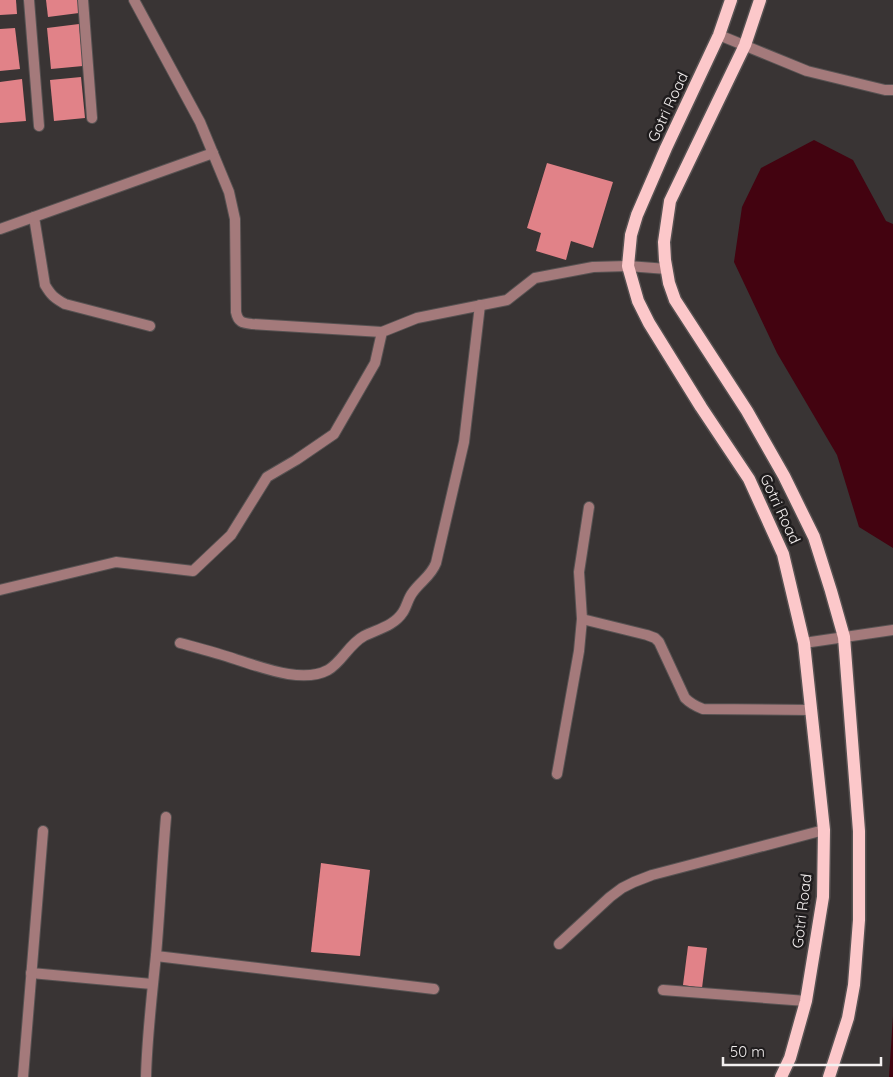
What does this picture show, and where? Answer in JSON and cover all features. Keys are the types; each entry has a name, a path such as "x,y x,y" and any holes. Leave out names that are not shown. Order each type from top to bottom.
{"main road":[{"name":"Gotri Road","path":"731,0 719,35 637,215 628,266 638,300 649,323 701,407 749,479 783,554 804,643 824,830 823,897 806,1001 790,1058 781,1077"},
{"name":"Gotri Road","path":"760,0 745,45 670,201 664,242 665,260 674,300 747,411 784,476 814,537 844,637 858,831 859,920 854,985 848,1018 829,1077"}],"street":[{"path":"29,0 39,126"},
{"path":"84,0 92,118"},
{"path":"134,0 200,122 229,192 235,219 236,312 240,322 382,332 417,318 508,300 535,278 593,267 628,266 667,269"},
{"path":"719,35 806,71 885,90 893,90"},
{"path":"0,229 212,149"},
{"path":"34,217 45,285 55,299 64,304 150,326"},
{"path":"180,642 279,672 303,675 315,674 332,667 362,637 396,620 403,612 413,591 434,570 464,442 480,306"},
{"path":"0,590 116,562 194,571 231,535 268,477 334,434 375,363 382,332"},
{"path":"557,774 579,651 582,619 579,572 588,507"},
{"path":"582,619 655,638 659,642 686,698 690,703 702,709 811,710"},
{"path":"804,643 893,630"},
{"path":"146,1077 166,817"},
{"path":"559,944 610,897 634,882 652,875 824,830"},
{"path":"23,1077 43,831"},
{"path":"156,956 434,990"},
{"path":"31,973 152,984"},
{"path":"663,990 806,1001"}],"shaded area":[{"path":"814,140 853,160 886,221 893,224 893,548 859,527 837,455 777,353 734,262 742,207 761,168"},
{"path":"893,1016 893,1077 889,1077"}],"building":[{"path":"0,0 16,0 17,14 0,15"},
{"path":"46,0 78,0 79,13 48,17"},
{"path":"79,24 83,66 51,69 47,28"},
{"path":"15,28 20,69 0,71 0,29"},
{"path":"81,77 85,118 54,121 50,80"},
{"path":"22,79 26,121 0,123 0,82"},
{"path":"547,163 613,182 593,248 571,241 566,260 536,251 541,233 527,228"},
{"path":"321,863 370,870 360,956 311,952"},
{"path":"688,946 707,948 702,988 683,985"}]}
